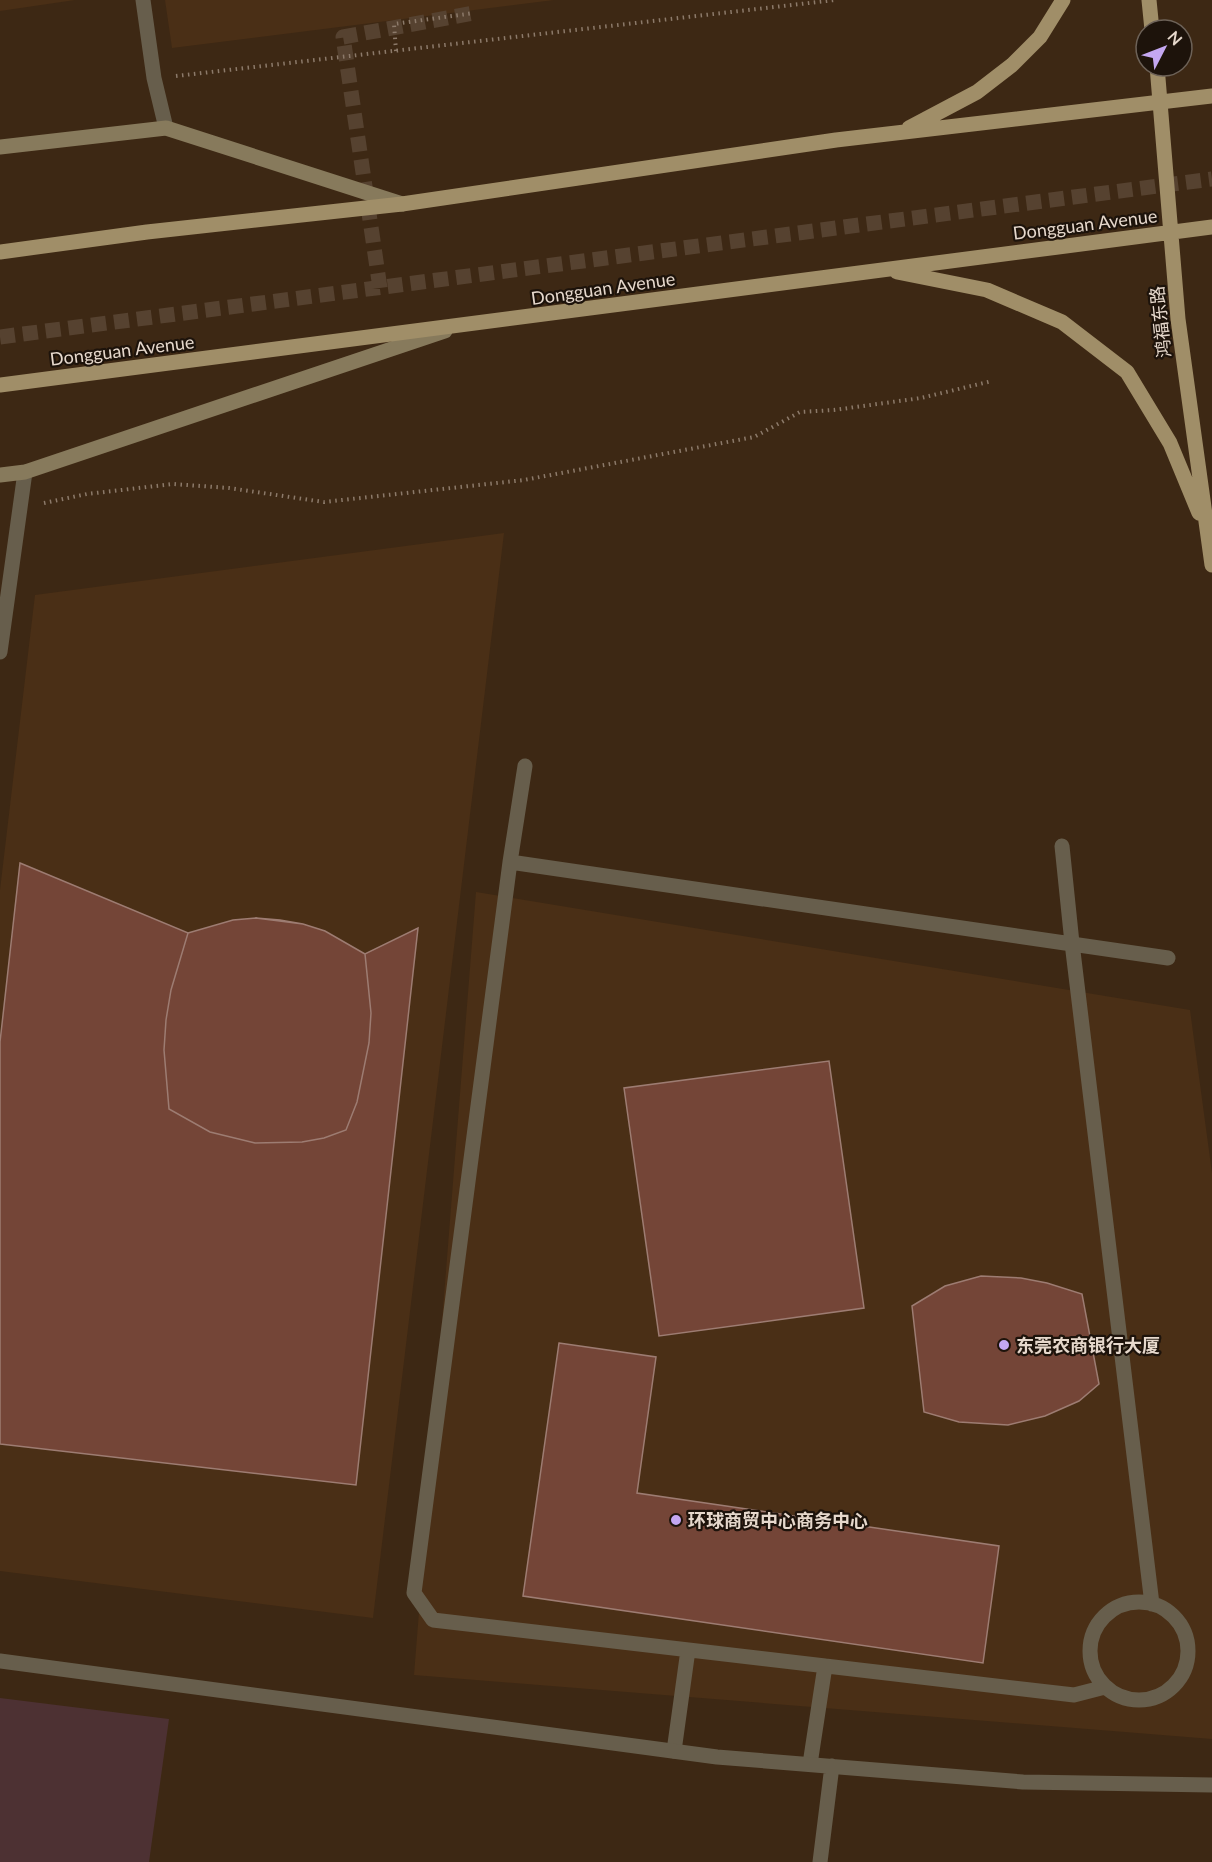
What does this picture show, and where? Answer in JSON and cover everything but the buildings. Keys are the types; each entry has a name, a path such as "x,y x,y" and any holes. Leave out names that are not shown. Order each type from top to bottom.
{"main road":[{"path":"900,132 977,92 1012,65 1040,37 1063,0"},
{"path":"1149,0 1151,18"},
{"name":"鸿福东路","path":"1158,78 1178,319 1208,536"},
{"path":"0,252 147,232 402,204 900,132 1212,96"},
{"path":"0,147 166,128 402,204"},
{"name":"Dongguan Avenue","path":"0,385 1212,227"},
{"path":"882,270 987,290 1062,322 1128,372 1170,443 1208,536 1212,565"},
{"path":"0,475 25,472 456,327"}],"street":[{"path":"143,0 154,78 166,128"},
{"path":"0,652 25,472"},
{"path":"525,766 510,862 414,1593 433,1620 1074,1695 1105,1687"},
{"path":"1062,846 1152,1604"},
{"path":"510,862 1168,958"},
{"path":"1135,1602 1152,1604 1173,1615 1183,1629 1188,1643 1188,1660 1181,1679 1168,1692 1146,1701 1129,1700 1119,1697 1105,1687 1092,1665 1090,1652 1093,1635 1103,1617 1117,1607 1135,1602"},
{"path":"674,1751 688,1650"},
{"path":"0,1661 717,1757 1023,1782 1212,1785"},
{"path":"810,1764 825,1666"},
{"path":"820,1862 832,1766"}],"path":[{"path":"154,78 835,0"},
{"path":"396,51 394,24 474,13"},
{"path":"20,508 87,494 172,484 229,488 324,502 524,480 754,437 800,412 834,410 921,398 992,381"}],"shaded area":[{"path":"0,0 75,0 0,11"},
{"path":"165,0 554,0 172,48"},
{"path":"504,533 373,1618 0,1571 0,890 35,595"},
{"path":"476,892 1190,1010 1212,1173 1212,1739 414,1675"},
{"path":"0,1698 169,1719 149,1862 0,1862"}],"tunnel":[{"path":"380,288 343,37 474,13"},
{"path":"0,337 1212,179"}],"place":[{"name":"东莞农商银行大厦","path":"1004,1345"},
{"name":"环球商贸中心商务中心","path":"676,1520"}]}
